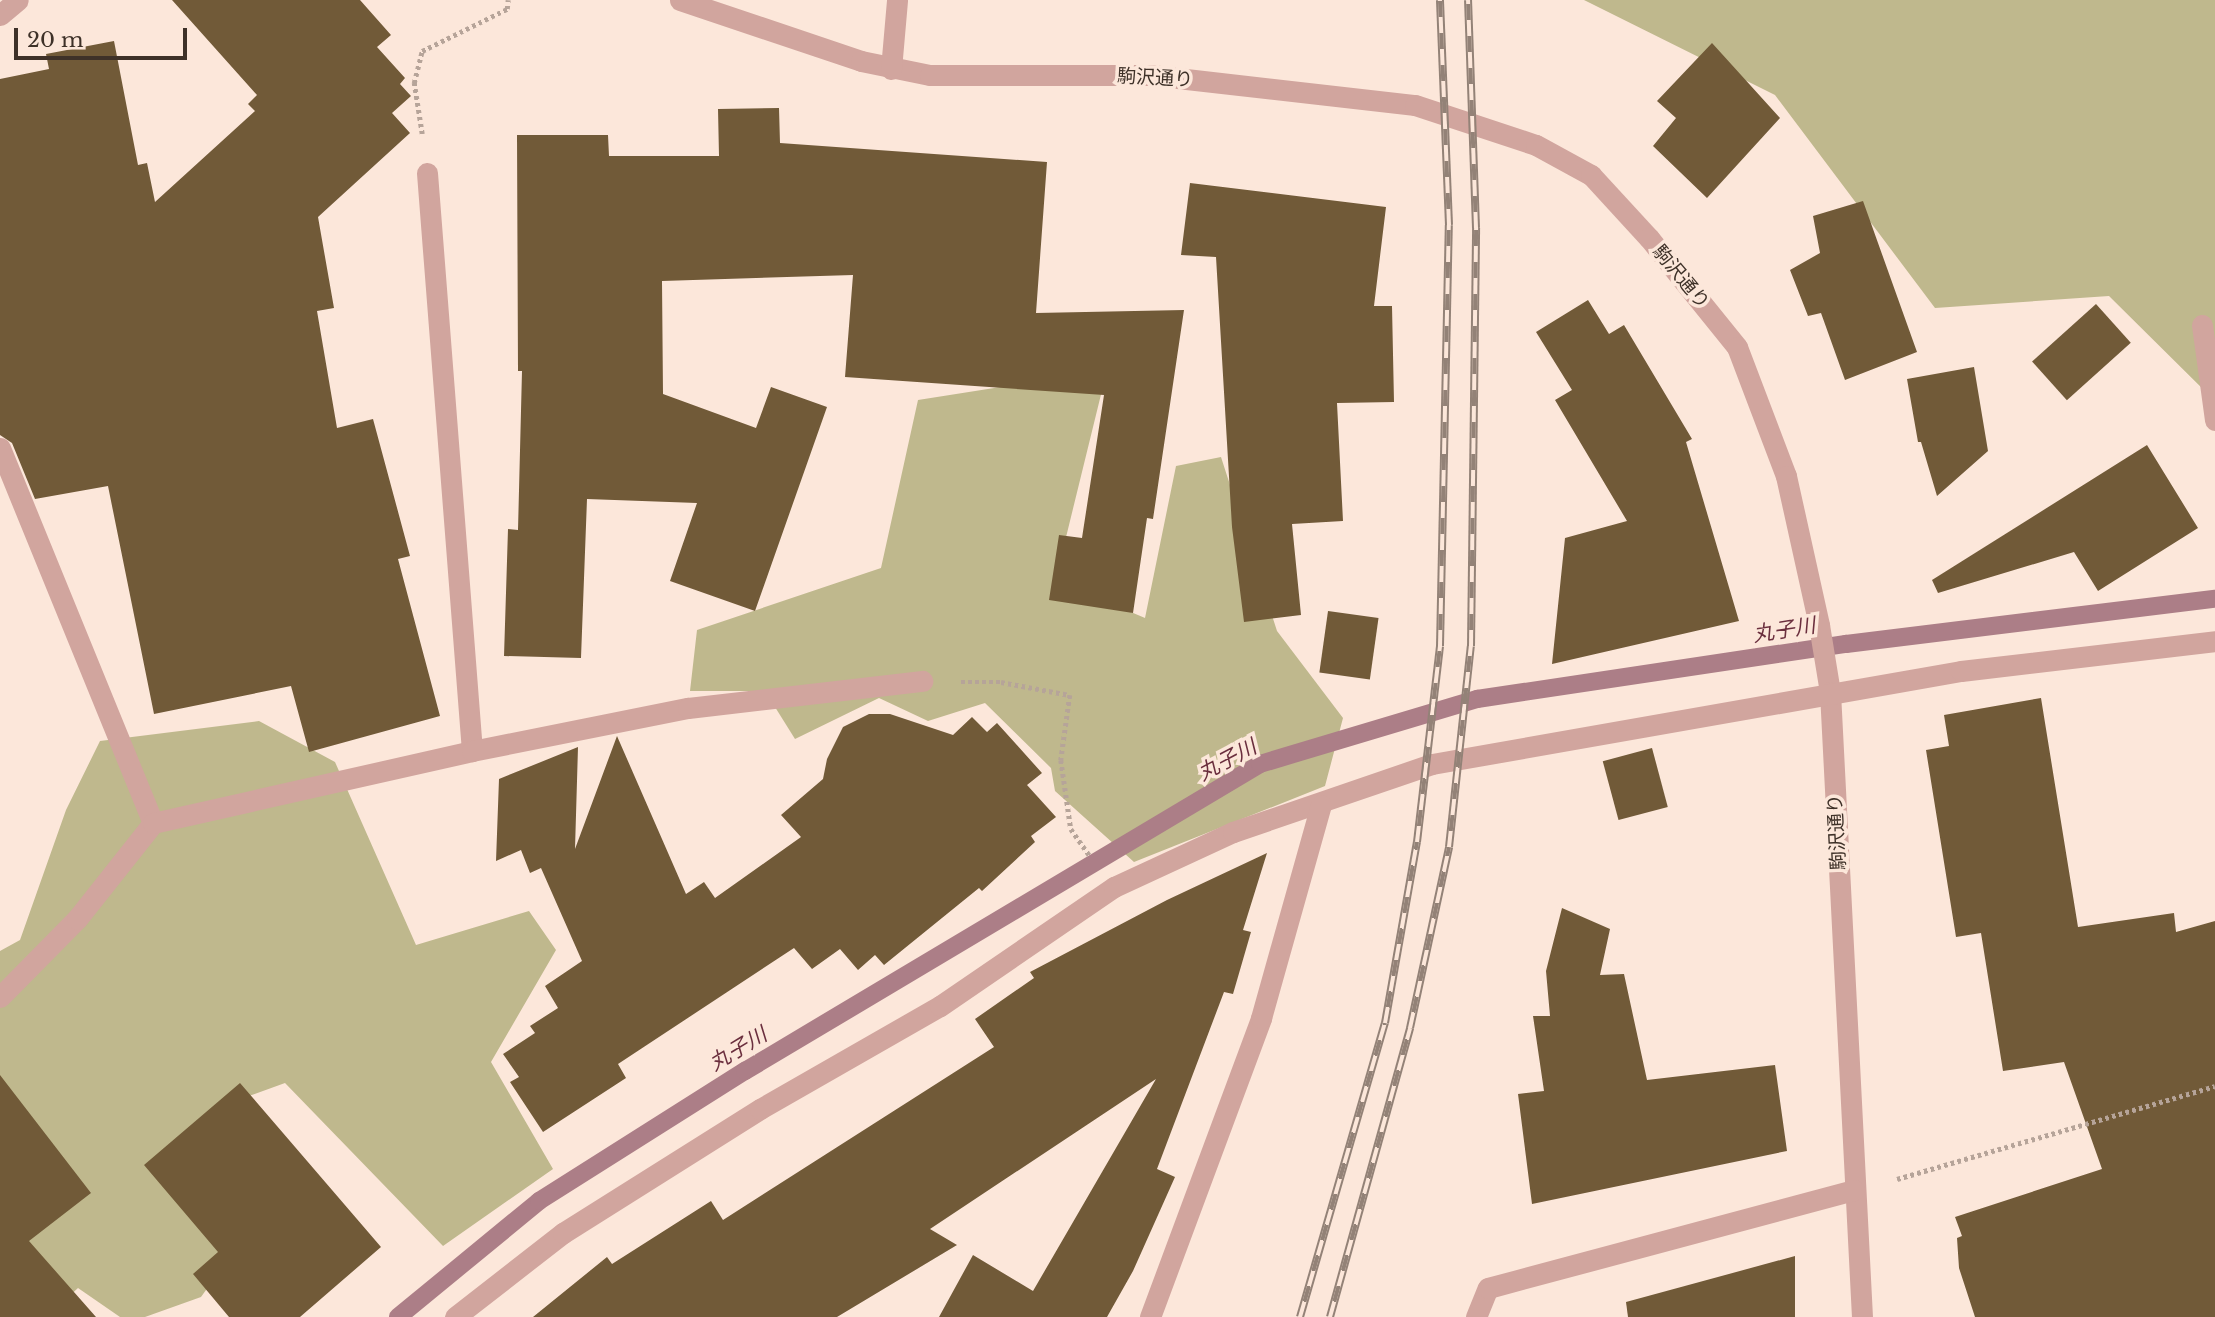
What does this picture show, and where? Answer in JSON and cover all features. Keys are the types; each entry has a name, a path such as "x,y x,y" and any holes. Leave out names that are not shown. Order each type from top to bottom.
{"street":[{"path":"0,15 18,0"},
{"name":"駒沢通り","path":"680,0 891,69 930,75 1151,75 1415,105 1536,145 1591,175 1737,347 1786,476 1819,625 1830,692 1861,1317"},
{"path":"891,69 897,0"},
{"path":"428,173 472,751"},
{"path":"2202,325 2215,420"},
{"path":"0,448 153,823"},
{"path":"455,1317 562,1233 760,1109 940,1006 1114,887 1233,832 1321,805 1432,764 1961,671 2215,641"},
{"path":"0,997 77,919 153,823 472,751 688,708 922,681"},
{"path":"1150,1317 1262,1018 1321,805"},
{"path":"1476,1317 1488,1289 1854,1190"}],"path":[{"path":"428,173 414,83 422,51 507,9 508,0"},
{"path":"975,682 1001,682 1070,695 1061,760 1071,829"},
{"path":"1854,1190 2215,1086"}],"shaded area":[{"path":"1584,0 2215,0 2215,401 2109,296 1935,308 1775,95"},
{"path":"1107,370 1057,574 1079,590 1145,618 1176,466 1221,457 1277,631 1343,718 1325,786 1134,862 1055,791 1051,768 985,703 928,721 879,698 795,739 765,691 690,691 697,630 881,568 918,400"},
{"path":"259,721 335,762 416,945 529,911 556,950 491,1062 553,1169 443,1246 285,1083 224,1105 239,1244 201,1297 145,1317 120,1317 78,1288 47,1317 0,1317 0,951 20,940 66,810 100,741"}],"building":[{"path":"172,0 360,0 391,35 377,47 405,78 400,84 411,96 392,113 410,133 318,217 334,308 317,311 337,428 373,419 410,556 398,559 440,716 309,752 291,686 154,714 108,486 35,499 12,443 0,435 0,79 49,69 46,54 114,41 138,165 147,163 155,202 255,111 248,104 257,95"},
{"path":"1712,43 1780,118 1707,198 1653,146 1676,118 1657,101"},
{"path":"779,108 780,143 1047,162 1036,313 1184,310 1153,519 1147,518 1133,613 1049,600 1059,535 1082,538 1104,395 845,377 853,275 662,281 663,394 756,428 771,387 827,407 755,611 670,581 697,503 587,499 581,658 504,656 508,529 518,530 522,371 518,371 517,135 608,135 609,156 719,156 718,109"},
{"path":"1190,183 1386,207 1374,306 1392,306 1394,402 1337,403 1343,521 1292,524 1301,615 1244,622 1232,527 1216,257 1181,255"},
{"path":"1863,201 1917,352 1845,380 1821,313 1808,316 1790,270 1820,253 1813,216"},
{"path":"1588,300 1609,334 1624,325 1692,439 1686,442 1739,621 1552,664 1565,538 1627,521 1555,400 1572,390 1536,332"},
{"path":"2096,304 2131,343 2067,400 2032,362"},
{"path":"1974,367 1988,451 1937,496 1921,442 1918,442 1907,379"},
{"path":"2147,445 2198,528 2098,591 2074,552 1938,593 1932,580"},
{"path":"1328,611 1379,618 1370,679 1319,672"},
{"path":"2041,698 2078,927 2174,913 2176,932 2215,921 2215,1317 1975,1317 1959,1268 1957,1238 1962,1236 1955,1217 2102,1169 2064,1062 2003,1071 1981,933 1956,937 1926,750 1949,746 1944,715"},
{"path":"869,714 890,714 953,735 972,717 987,732 997,723 1042,773 1027,785 1056,817 1031,836 1035,842 982,891 979,888 884,965 875,955 858,970 840,949 812,969 794,948 618,1064 626,1078 543,1132 510,1082 519,1077 503,1054 535,1033 530,1026 558,1008 545,986 582,961 541,868 530,873 521,850 496,861 499,779 578,747 575,849 617,736 686,894 704,882 715,898 801,837 781,815 823,779 827,759 843,727"},
{"path":"1652,748 1668,807 1619,820 1603,761"},
{"path":"1267,853 1243,930 1251,932 1233,994 1224,992 1157,1169 1175,1177 1133,1271 1107,1317 939,1317 973,1255 1033,1291 1156,1079 930,1229 957,1245 837,1317 533,1317 607,1257 612,1264 711,1201 723,1220 994,1047 975,1019 1034,978 1030,972 1167,900"},
{"path":"1562,908 1610,929 1600,975 1624,974 1647,1080 1775,1065 1787,1151 1532,1204 1518,1094 1544,1091 1533,1016 1550,1016 1546,971"},
{"path":"0,1075 91,1193 29,1241 96,1317 0,1317"},
{"path":"240,1083 381,1247 300,1317 229,1317 193,1274 218,1252 144,1165"},
{"path":"1795,1256 1795,1317 1628,1317 1626,1302"}],"waterway":[{"name":"丸子川","path":"398,1317 539,1201 745,1071 1260,764 1477,699 1846,644 2215,599"}],"railway":[{"path":"1300,1317 1385,1023 1417,842 1440,646 1449,225 1440,0"},
{"path":"1330,1317 1410,1028 1449,847 1471,646 1476,228 1468,0"}]}
